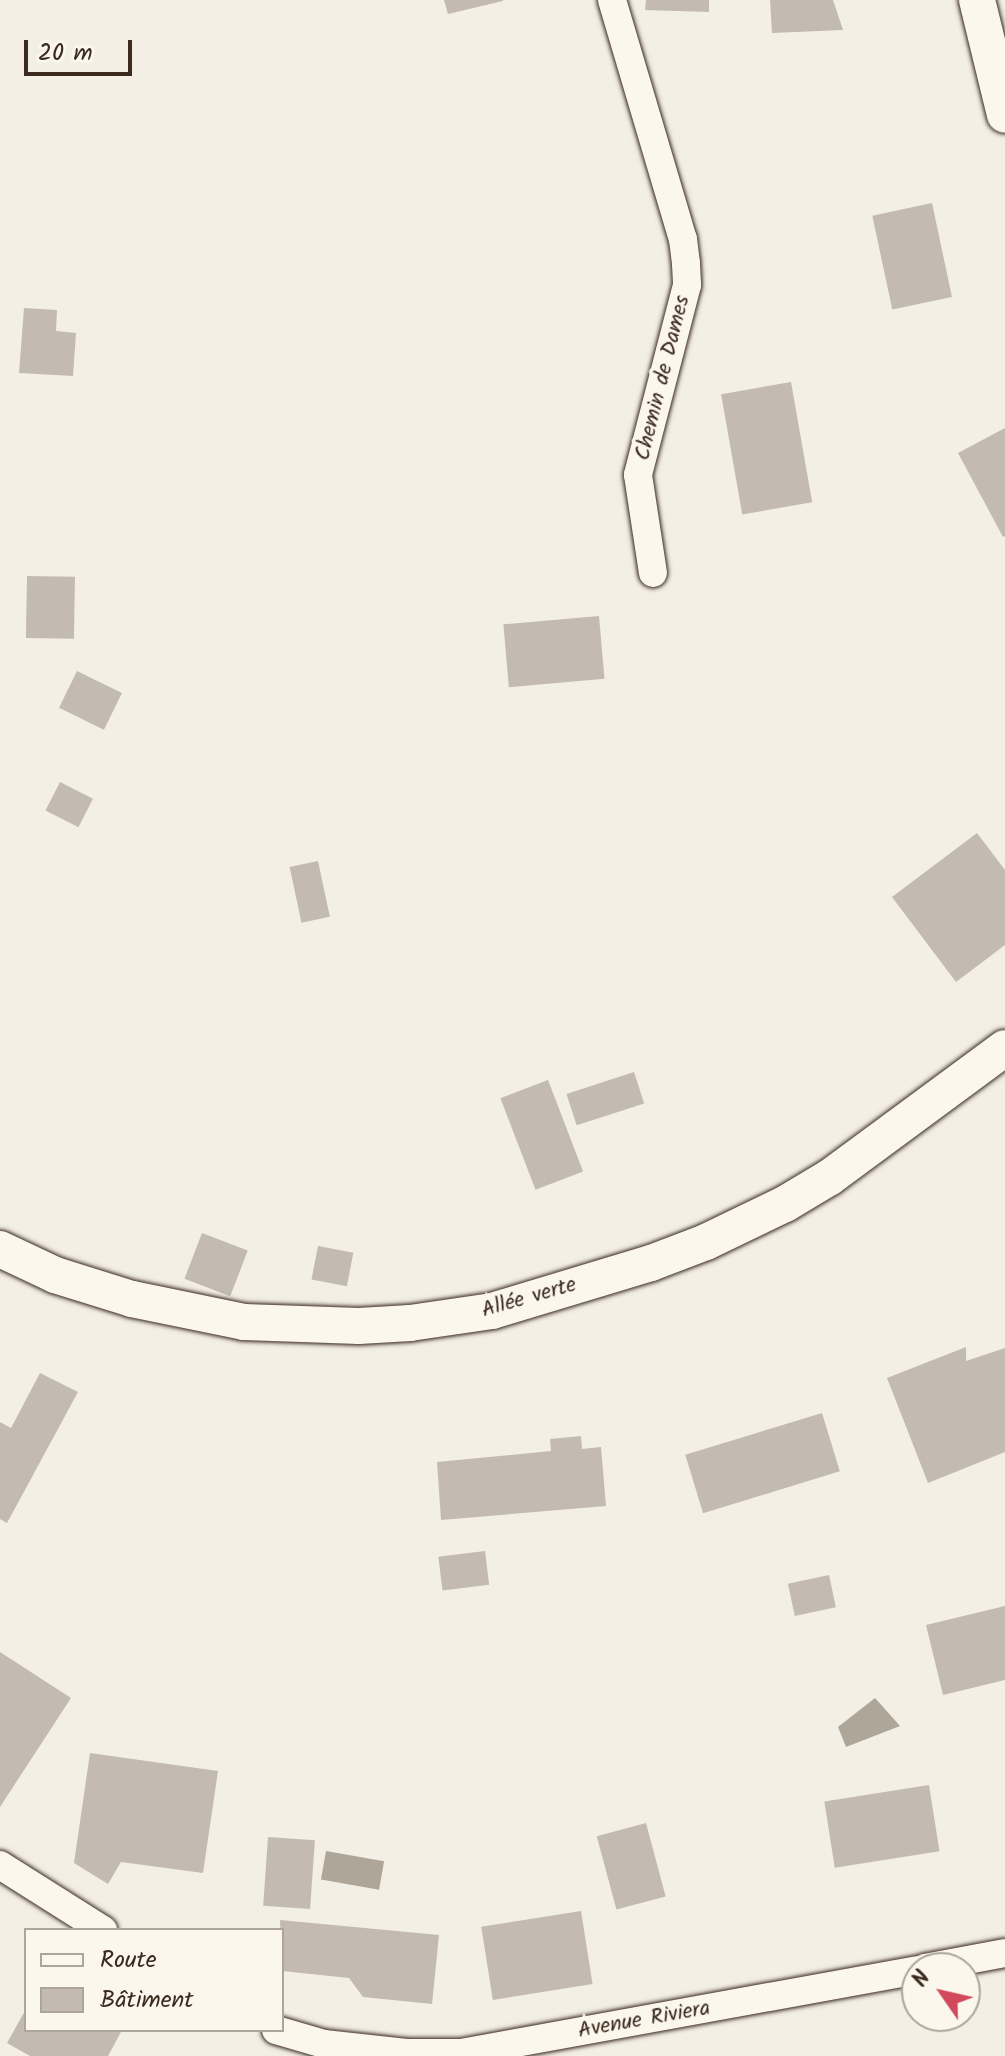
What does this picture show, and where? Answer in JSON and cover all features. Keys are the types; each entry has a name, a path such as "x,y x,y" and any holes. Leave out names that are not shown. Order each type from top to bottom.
{"street":[{"name":"Chemin de Dames","path":"612,0 683,239 686,264 687,285 638,475 653,573"},
{"path":"977,0 1005,115"},
{"name":"Allée verte","path":"0,1249 55,1275 132,1299 244,1322 359,1326 410,1323 492,1311 651,1263 706,1242 785,1204 830,1177 1005,1048"},
{"path":"0,1865 100,1928"},
{"path":"981,1958 1005,1953"},
{"name":"Avenue Riviera","path":"283,2032 324,2044 406,2054 461,2053 901,1973"}],"shaded area":[{"path":"875,1698 900,1726 846,1747 838,1727"},
{"path":"326,1851 384,1861 379,1890 321,1880"}],"building":[{"path":"444,0 503,0 503,1 448,14"},
{"path":"646,0 709,0 709,12 645,10"},
{"path":"770,0 833,0 843,30 772,33"},
{"path":"932,203 952,297 892,310 872,216"},
{"path":"24,308 57,310 56,331 76,333 73,376 19,373"},
{"path":"791,382 812,502 742,514 721,394"},
{"path":"1005,428 1005,536 1003,537 958,453"},
{"path":"27,576 75,577 74,639 26,638"},
{"path":"599,616 604,679 509,687 503,624"},
{"path":"77,671 122,693 104,730 59,708"},
{"path":"60,782 93,799 78,827 45,811"},
{"path":"977,833 1005,870 1005,945 956,982 892,897"},
{"path":"318,861 330,917 301,923 290,867"},
{"path":"634,1072 644,1103 577,1125 566,1094"},
{"path":"548,1080 583,1171 536,1190 500,1098"},
{"path":"202,1233 248,1251 230,1296 184,1279"},
{"path":"318,1246 353,1253 347,1286 312,1279"},
{"path":"966,1347 966,1361 1005,1348 1005,1452 928,1483 887,1378"},
{"path":"40,1373 78,1392 7,1523 0,1519 0,1422 11,1428"},
{"path":"822,1413 840,1471 703,1513 685,1455"},
{"path":"581,1436 582,1449 601,1447 606,1506 441,1520 437,1462 551,1451 550,1439"},
{"path":"485,1551 489,1585 442,1590 438,1557"},
{"path":"829,1575 836,1607 795,1616 788,1584"},
{"path":"1005,1606 1005,1680 943,1695 926,1625"},
{"path":"0,1652 71,1698 0,1807"},
{"path":"90,1753 218,1771 203,1873 121,1862 108,1884 74,1863"},
{"path":"929,1785 939,1851 835,1868 824,1802"},
{"path":"646,1823 666,1896 616,1910 597,1836"},
{"path":"268,1837 315,1840 310,1909 263,1906"},
{"path":"581,1911 593,1984 493,2000 481,1927"},
{"path":"280,1920 439,1935 432,2004 363,1997 349,1978 284,1971 284,1928 280,1928"},
{"path":"24,2013 24,2032 121,2032 108,2056 30,2056 7,2043"}]}
